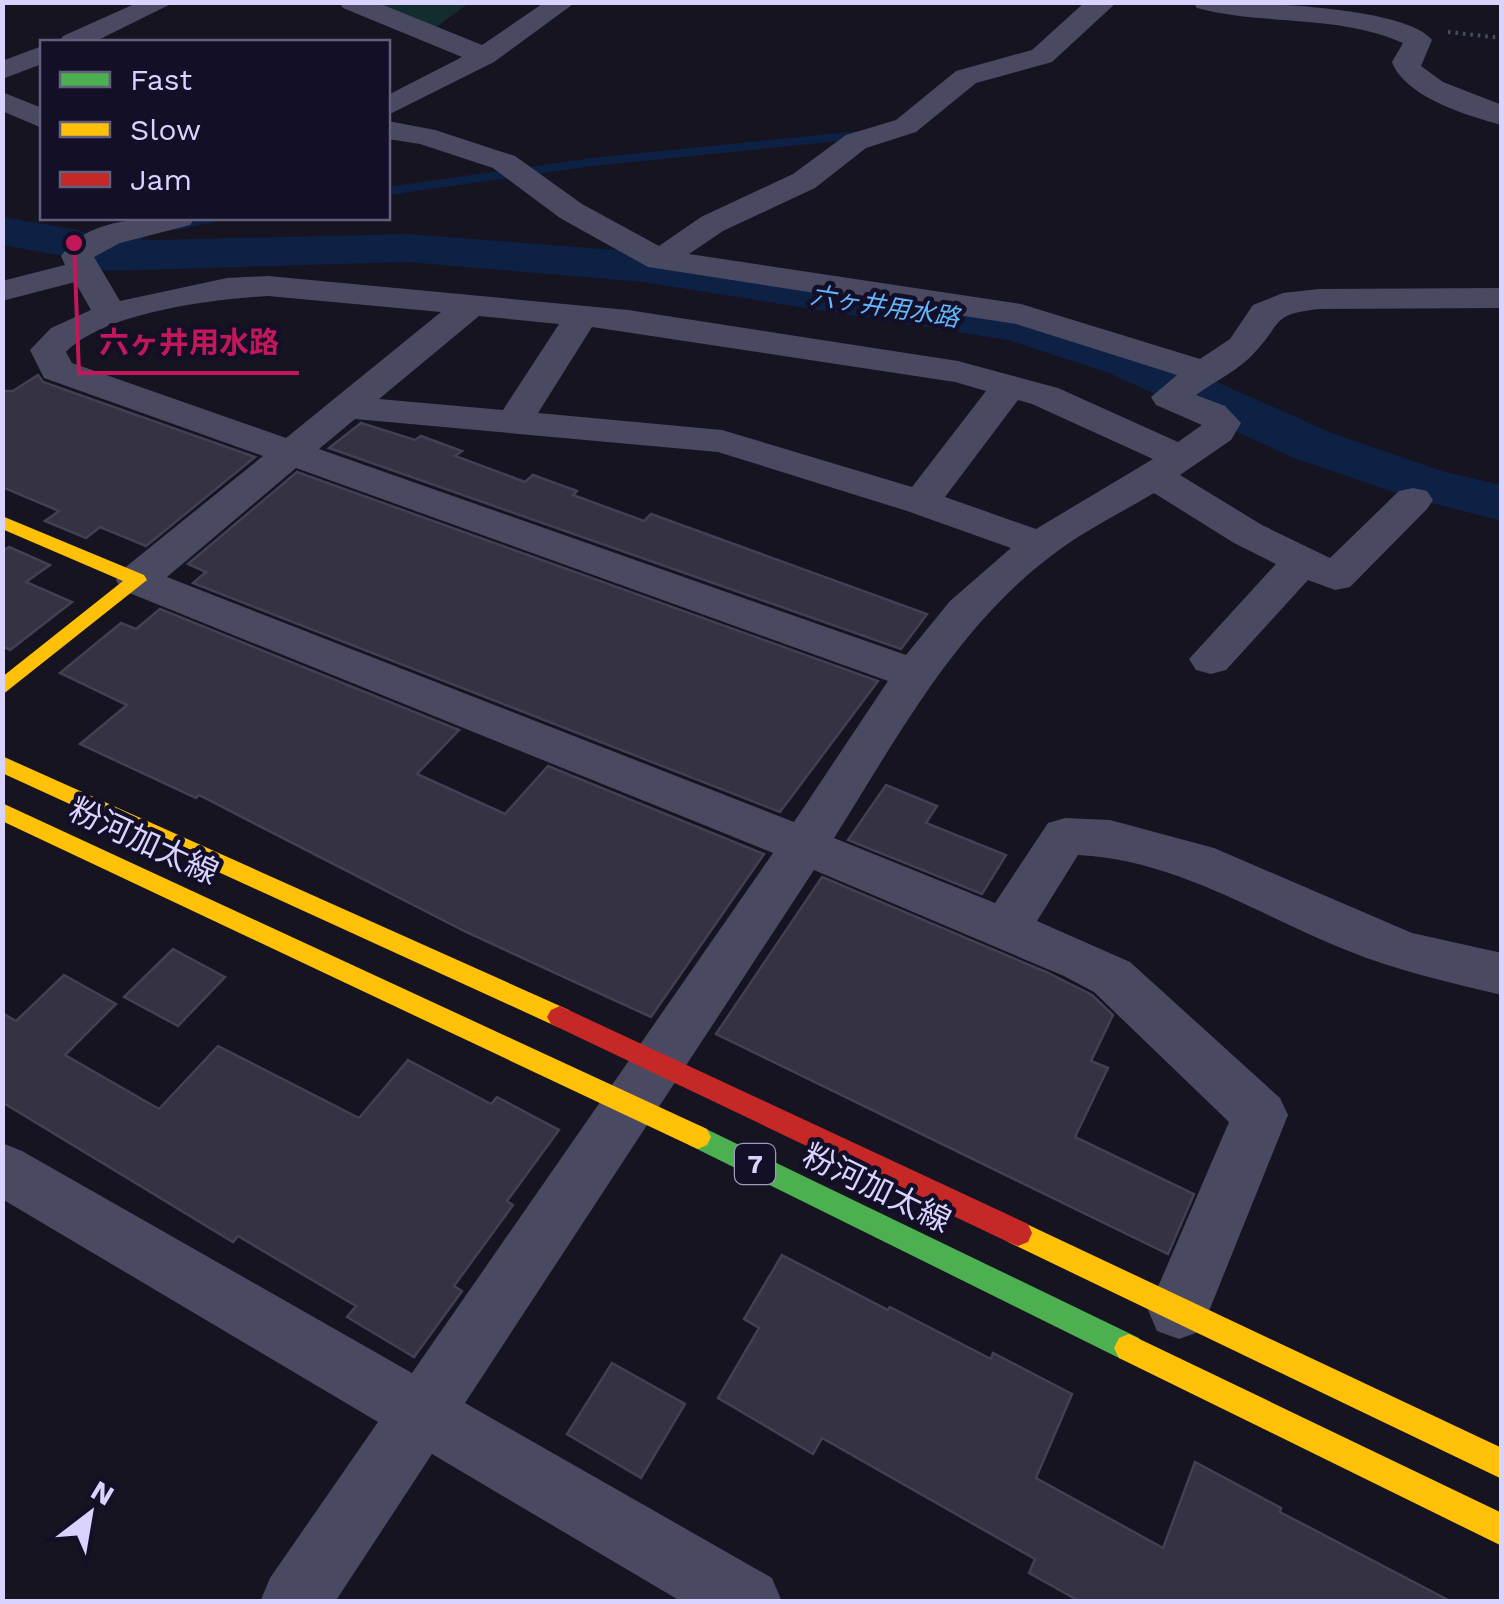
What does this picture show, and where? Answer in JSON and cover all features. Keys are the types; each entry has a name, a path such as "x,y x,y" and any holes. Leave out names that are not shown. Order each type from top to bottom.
{"main road":[{"path":"2,522 138,580 2,688"},
{"name":"粉河加太線","path":"2,764 644,1083 1502,1530"},
{"name":"粉河加太線","path":"2,811 1179,1310 1502,1464"}],"street":[{"path":"77,40 162,2"},
{"path":"352,2 484,56"},
{"path":"390,105 484,56 563,2"},
{"path":"660,260 712,224 804,180 858,141 880,138 906,126 966,77 1042,56 1082,16 1104,2"},
{"path":"1206,2 1354,22 1411,36 1418,40 1417,47 1406,62 1416,78 1502,116"},
{"path":"2,71 40,55"},
{"path":"2,100 40,118"},
{"path":"390,130 424,136 522,173 571,211 660,260 1020,314 1192,381"},
{"path":"2,291 174,220"},
{"path":"83,257 110,314"},
{"path":"915,674 56,370 48,350 62,336 110,314 227,288 268,286 582,316 906,363 1010,385 1080,409 1168,467 1248,534 1335,577 1413,500"},
{"path":"294,1602 804,846 915,674 965,612 1040,544 1218,432 1222,423 1212,414 1169,396 1242,346 1265,312 1283,304 1318,299 1502,298"},
{"path":"468,307 138,580 804,846 1112,977 1260,1116 1179,1310"},
{"path":"514,421 582,316"},
{"path":"920,502 1010,385"},
{"path":"345,407 722,441 1040,544"},
{"path":"1211,659 1303,561"},
{"path":"1005,929 1065,836 1105,834 1160,848 1404,950 1502,974"},
{"path":"2,1168 422,1412 679,1584 748,1602"}],"path":[{"path":"1411,36 1433,30 1502,38"}],"green space":[{"path":"372,3 469,3 436,27"}],"building":[{"path":"38,375 43,382 255,457 146,546 100,527 86,538 45,521 59,511 2,487 2,391 13,391"},
{"path":"361,423 415,440 421,436 462,451 455,456 525,482 533,475 577,491 573,495 644,521 651,514 927,614 901,649 329,448"},
{"path":"297,472 878,681 780,812 193,583 206,572 188,564"},
{"path":"9,547 50,565 26,582 72,602 10,650 2,646 2,552"},
{"path":"160,609 459,730 417,774 505,814 548,766 764,854 651,1017 466,932 199,795 196,798 80,744 127,705 60,673 121,623 136,629"},
{"path":"886,785 937,806 926,823 1006,855 982,894 848,840"},
{"path":"822,877 1046,972 1092,995 1113,1015 1091,1061 1108,1068 1075,1137 1194,1194 1168,1254 716,1034"},
{"path":"173,949 225,977 178,1026 124,997"},
{"path":"64,975 116,1004 65,1055 159,1109 218,1046 359,1118 408,1060 491,1104 497,1097 559,1130 507,1201 513,1205 454,1286 462,1291 414,1357 347,1317 356,1306 238,1236 233,1242 2,1102 2,1013 16,1021"},
{"path":"782,1255 888,1310 890,1307 991,1359 993,1353 1072,1394 1036,1478 1163,1548 1195,1462 1281,1508 1280,1512 1452,1602 1081,1602 1029,1573 1035,1559 822,1438 813,1454 718,1398 759,1328 744,1319"},
{"path":"612,1363 685,1404 641,1478 567,1434"}],"waterway":[{"path":"390,191 592,162 859,135"},
{"path":"177,226 203,220"},
{"name":"六ヶ井用水路","path":"2,231 74,243 108,256 407,248 643,267 1016,326 1128,362 1314,446 1428,485 1502,503"},
{"path":"101,253 140,236"}],"traffic: fast":[{"path":"698,1137 1129,1348"}],"traffic: slow":[{"path":"2,522 137,580 2,688"},
{"path":"2,764 560,1017"},
{"path":"2,811 698,1137"},
{"path":"1018,1233 1502,1464"},
{"path":"1129,1348 1502,1530"}],"traffic: jam":[{"path":"560,1017 1018,1233"}],"place":[{"name":"六ヶ井用水路","path":"74,243"}]}
